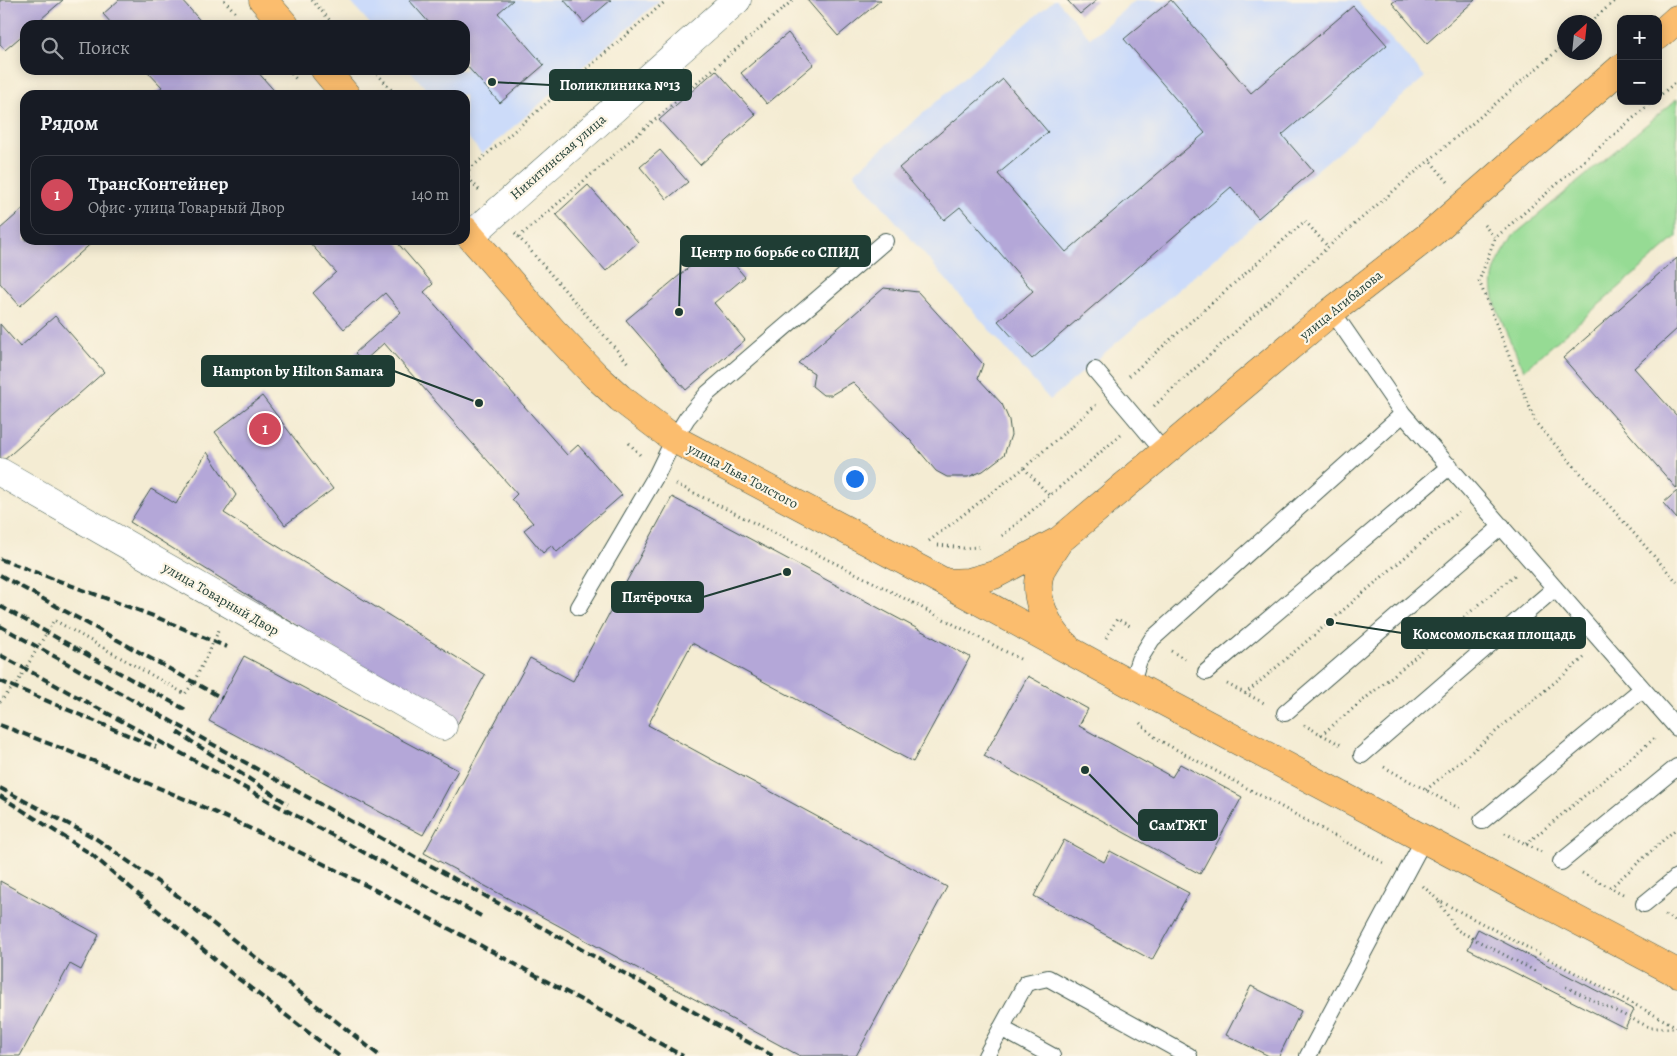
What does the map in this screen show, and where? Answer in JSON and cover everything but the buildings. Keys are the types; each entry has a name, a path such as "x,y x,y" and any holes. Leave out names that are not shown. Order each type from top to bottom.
{"main road":[{"path":"263,0 281,20"},
{"path":"1662,32 1677,19"},
{"name":"улица Агибалова","path":"1060,540 1332,310 1427,237 1617,71"},
{"path":"329,75 342,90"},
{"name":"улица Льва Толстого","path":"470,236 553,332 596,376 620,398 674,439 1074,653"},
{"path":"946,583 969,582 994,575 1060,540"},
{"path":"1060,540 1041,569 1039,589 1044,615 1053,634 1074,653 1677,973"}],"street":[{"name":"Никитинская улица","path":"470,231 497,211 737,0"},
{"name":"улица Товарный Двор","path":"0,472 443,726"}],"lane":[{"path":"579,607 657,474 674,439 708,393 885,241"},
{"path":"1332,310 1403,414 1677,728"},
{"path":"1095,370 1164,452"},
{"path":"1131,684 1138,660 1152,638 1403,414"},
{"path":"1206,672 1450,466"},
{"path":"1285,714 1502,526"},
{"path":"1362,755 1555,588"},
{"path":"1482,821 1642,689"},
{"path":"1561,862 1677,767"},
{"path":"1309,1056 1424,840"},
{"path":"1644,904 1677,876"},
{"path":"986,1056 1026,982 1048,978 1190,1056"},
{"path":"1002,1028 1052,1056"}],"path":[{"path":"312,0 330,20"},
{"path":"470,169 667,0"},
{"path":"519,237 793,0"},
{"path":"1598,15 1616,0"},
{"path":"1000,538 1139,420 1328,247 1557,51"},
{"path":"378,75 392,90"},
{"path":"1662,94 1677,81"},
{"path":"1648,105 1495,238 1479,282 1536,422 1677,582"},
{"path":"470,179 632,368"},
{"path":"1305,221 1328,247"},
{"path":"1024,468 1049,495"},
{"path":"1245,694 1459,511"},
{"path":"926,543 963,548 986,546"},
{"path":"1321,735 1515,575"},
{"path":"0,702 17,683 54,620 185,694 194,682 233,606"},
{"path":"1426,790 1585,657"},
{"path":"1526,844 1655,738"},
{"path":"1610,888 1677,828"},
{"path":"1438,900 1457,930 1536,971"},
{"path":"1566,987 1651,1028 1677,1028"}],"shaded area":[{"path":"349,0 660,0 482,154 470,140 470,90 427,90 414,75 470,75 470,20 367,20"},
{"path":"1054,0 1057,0 1090,38 1136,0 1356,0 1425,77 1050,400 854,173"}],"green space":[{"path":"1677,99 1677,237 1524,370 1494,299 1493,278 1501,256 1513,236"}],"railway":[{"path":"0,559 156,617 227,647"},
{"path":"0,575 222,698"},
{"path":"0,606 186,710"},
{"path":"0,626 773,1056"},
{"path":"0,655 481,916"},
{"path":"0,681 156,747"},
{"path":"0,725 135,778 268,837 425,916 683,1056"},
{"path":"177,732 288,804"},
{"path":"0,788 95,838 182,899 380,1056"},
{"path":"0,796 91,854 231,973 339,1056"}],"place":[{"name":"Поликлиника №13","path":"492,82"},
{"name":"Центр по борьбе со СПИД","path":"679,312"},
{"name":"Hampton by Hilton Samara","path":"479,403"},
{"name":"ТрансКонтейнер","path":"265,429"},
{"name":"Пятёрочка","path":"787,572"},
{"name":"Комсомольская площадь","path":"1330,622"},
{"name":"СамТЖТ","path":"1085,770"}]}
